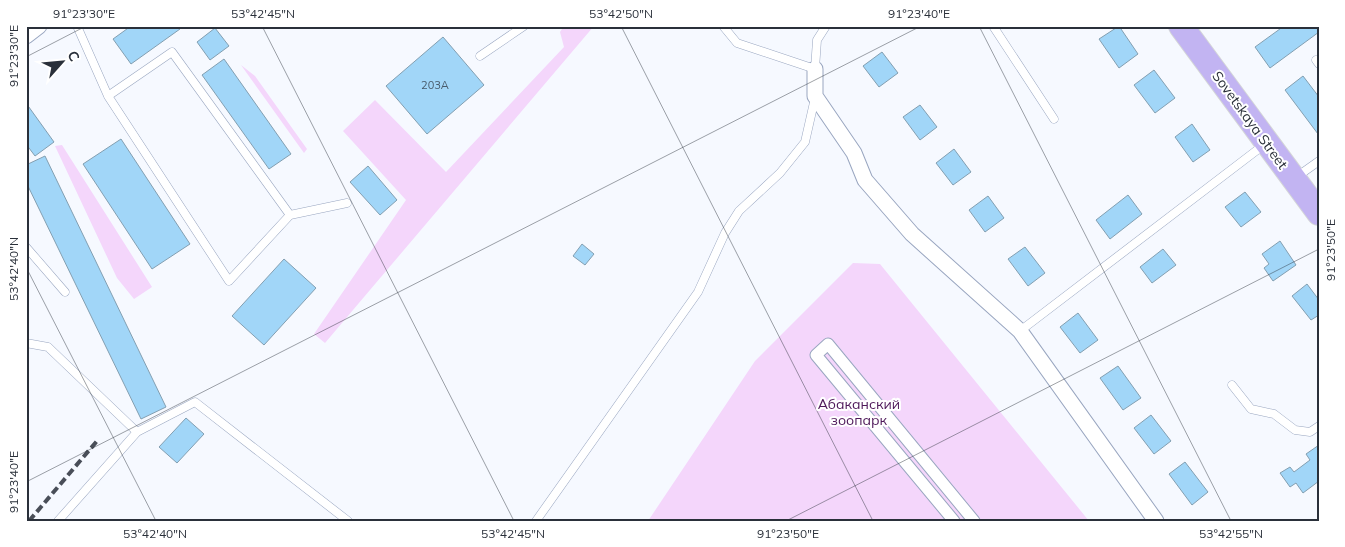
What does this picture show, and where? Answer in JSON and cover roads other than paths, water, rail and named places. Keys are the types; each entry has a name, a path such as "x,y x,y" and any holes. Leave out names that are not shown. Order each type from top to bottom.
{"main road":[{"name":"Sovetskaya Street","path":"1181,26 1319,213"}],"street":[{"path":"26,36 40,26"},
{"path":"815,69 815,96 854,153 865,180 912,234 1020,331 1156,521"},
{"path":"954,521 816,355 828,344 974,521"}],"lane":[{"path":"77,26 108,96 229,281 290,215 347,203"},
{"path":"480,56 524,26"},
{"path":"723,26 737,43 815,69 817,40 826,26"},
{"path":"993,26 1054,119"},
{"path":"108,96 172,52 290,215"},
{"path":"536,521 698,292 725,233 739,211 780,173 805,142 815,96"},
{"path":"1020,331 1267,143"},
{"path":"1294,180 1319,161"},
{"path":"26,247 65,292"},
{"path":"26,342 48,347 137,432"},
{"path":"1232,385 1251,409 1274,414 1295,430 1310,432 1319,426"},
{"path":"58,521 137,432 195,402 348,521"}],"railway":[{"path":"29,521 97,441"}],"park label":[{"name":"Абаканский зоопарк","path":"859,412"}]}
